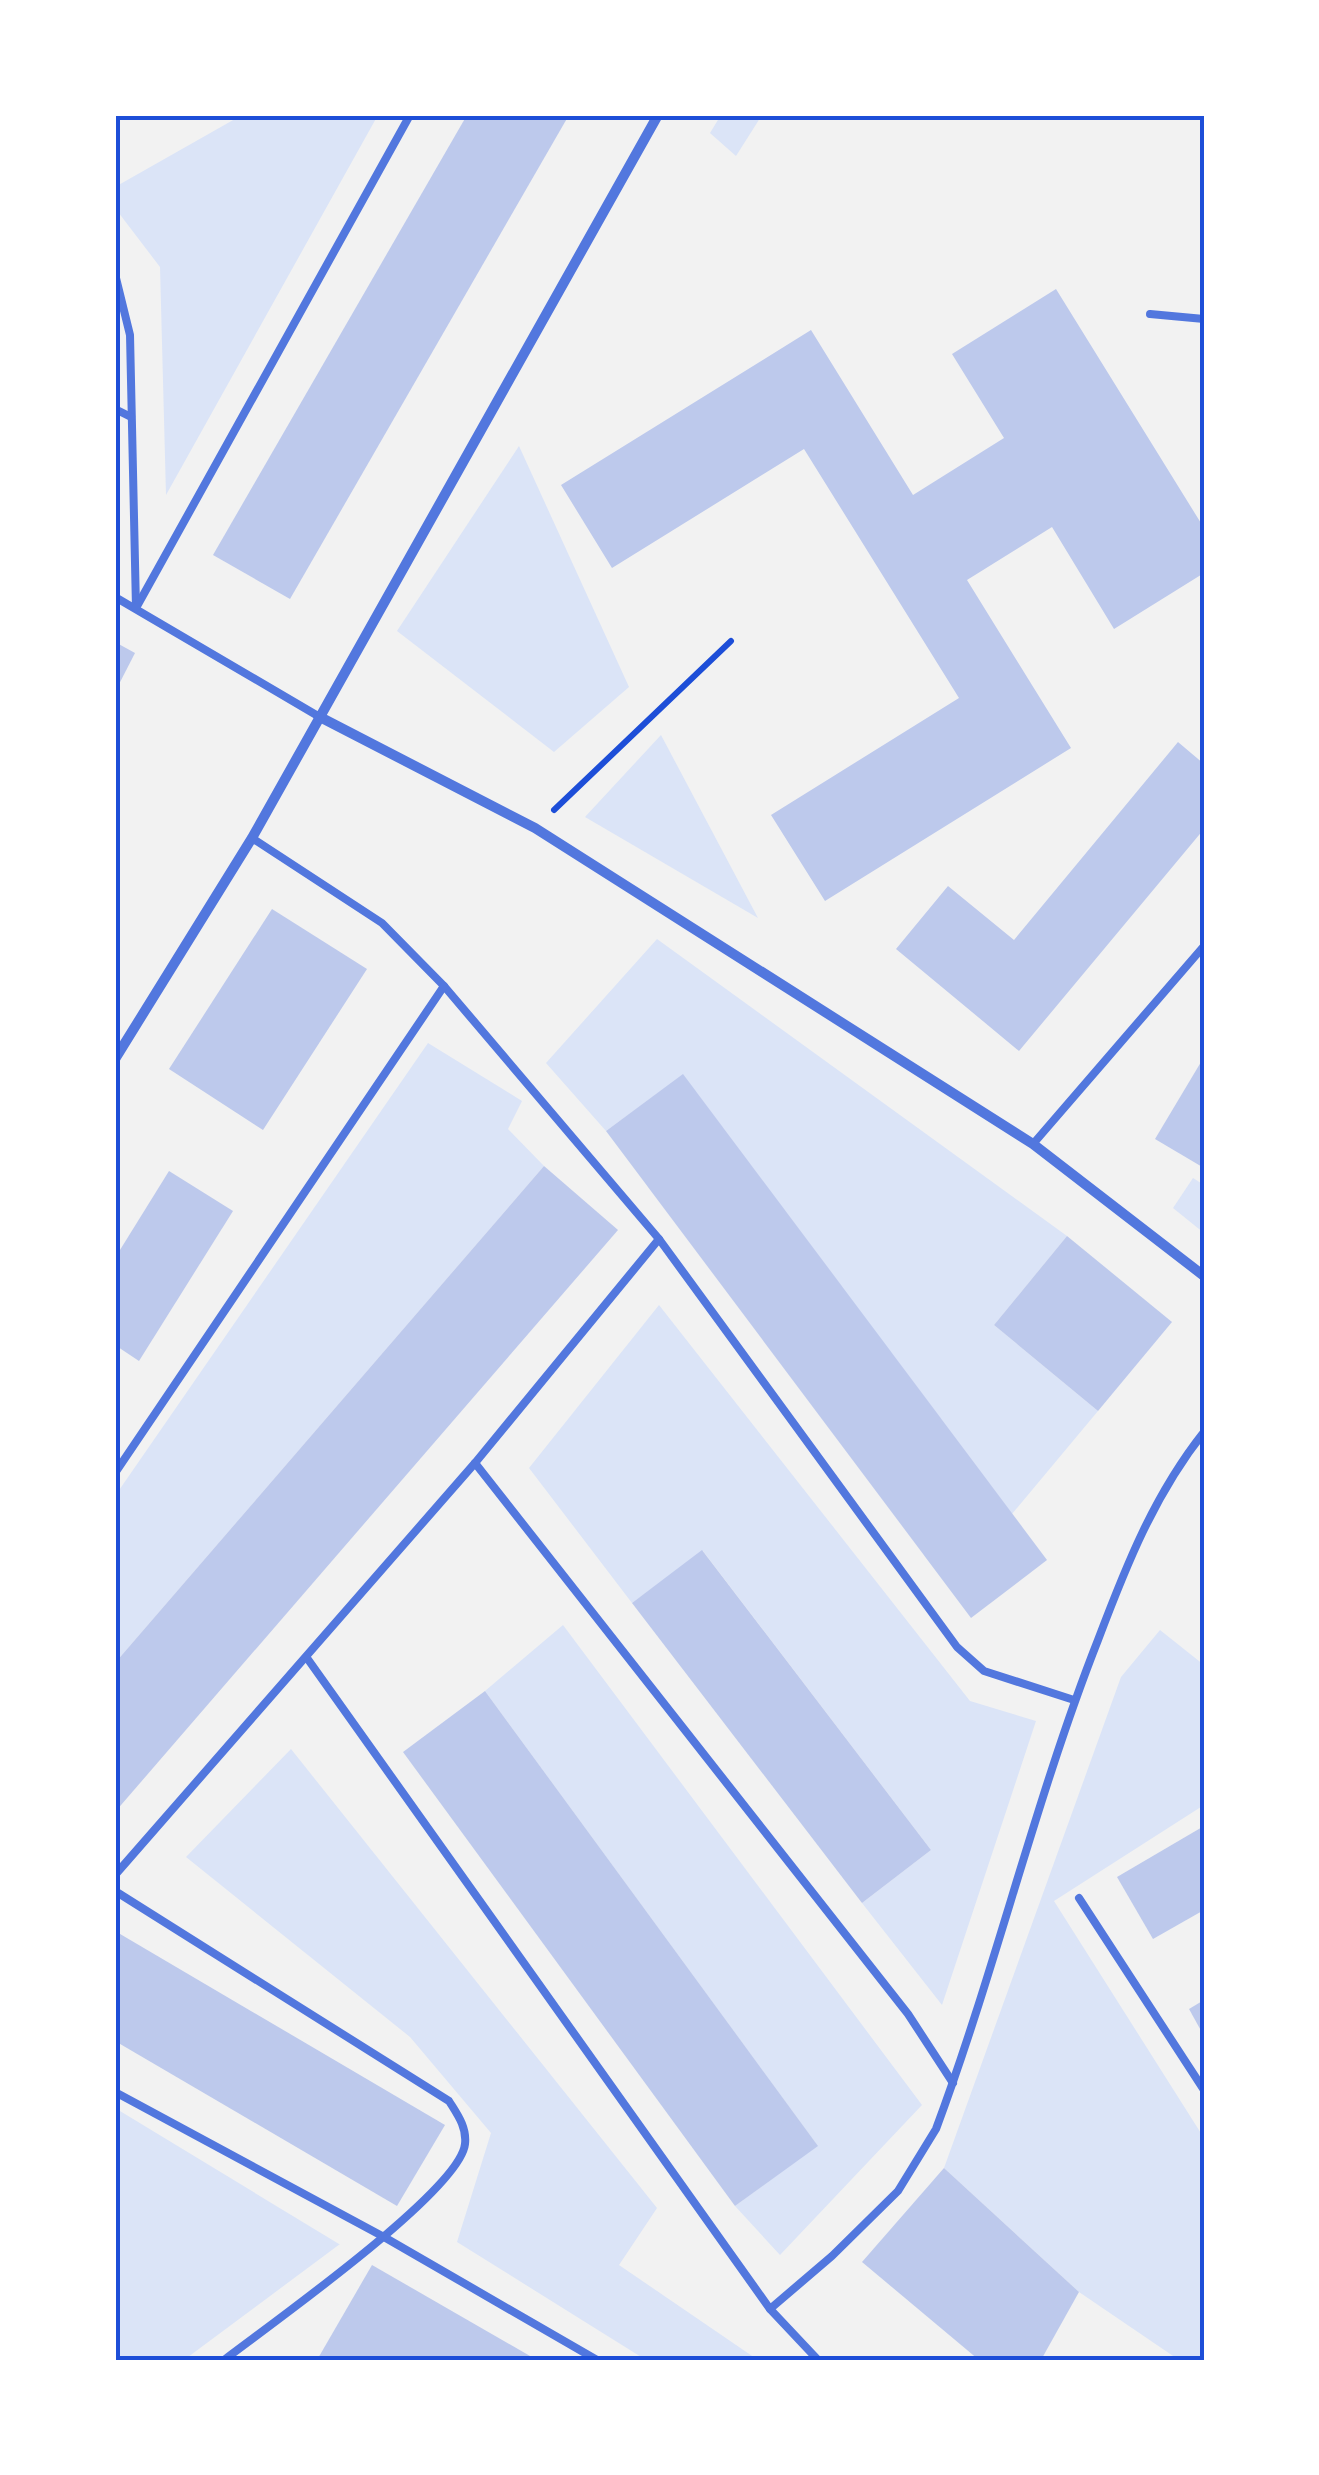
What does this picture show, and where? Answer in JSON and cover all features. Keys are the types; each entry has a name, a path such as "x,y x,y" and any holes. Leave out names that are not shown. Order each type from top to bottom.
{"street":[{"path":"115,1059 252,838 658,115"},
{"path":"318,716 534,828 1033,1144 1204,1276"}],"lane":[{"path":"136,608 410,115"},
{"path":"115,274 130,335 136,608"},
{"path":"1150,314 1204,319"},
{"path":"115,408 132,417"},
{"path":"115,597 318,716"},
{"path":"252,838 382,923 444,986 659,1239 957,1647 984,1671 1074,1700"},
{"path":"1033,1144 1204,946"},
{"path":"115,1474 444,986"},
{"path":"115,1875 475,1463 659,1239"},
{"path":"770,2309 832,2256 898,2191 936,2129 954,2084 1074,1700 1133,1550 1172,1472 1204,1432"},
{"path":"475,1463 908,2014 954,2084"},
{"path":"307,1658 770,2309 818,2360"},
{"path":"115,1891 449,2101 462,2121 465,2146 452,2170 384,2237 224,2360"},
{"path":"1078,1898 1204,2090"},
{"path":"115,2092 384,2237 597,2360"}],"path":[{"path":"534,828 731,642"}],"shaded area":[{"path":"242,115 378,115 166,495 160,267 115,208 115,187"},
{"path":"721,115 762,115 736,156 710,133"},
{"path":"519,446 629,687 554,752 397,631"},
{"path":"661,735 758,918 585,817"},
{"path":"657,939 1067,1236 994,1325 1098,1411 1012,1514 683,1075 606,1131 546,1063"},
{"path":"428,1043 522,1101 508,1129 544,1166 115,1663 115,1496"},
{"path":"1193,1178 1204,1185 1204,1233 1173,1208"},
{"path":"659,1305 970,1701 1036,1721 942,2005 862,1903 931,1850 703,1551 632,1603 529,1468"},
{"path":"563,1625 922,2105 780,2255 735,2206 817,2145 485,1691"},
{"path":"1160,1630 1204,1665 1204,1805 1054,1901 1204,2138 1204,2360 1179,2360 1079,2292 944,2168 1121,1677"},
{"path":"291,1749 657,2208 619,2265 758,2360 646,2360 457,2242 491,2133 410,2037 186,1857"},
{"path":"115,2108 340,2244 184,2360 115,2360"}],"building":[{"path":"467,115 569,115 290,599 213,555"},
{"path":"1056,289 1204,528 1204,573 1114,629 1052,527 967,580 1071,748 825,901 771,815 959,698 804,449 612,568 561,485 811,330 913,495 1004,438 952,354"},
{"path":"115,642 135,653 115,692"},
{"path":"1178,742 1204,764 1204,829 1019,1051 896,949 948,886 1014,940"},
{"path":"272,909 367,969 263,1130 169,1069"},
{"path":"1204,1057 1204,1168 1155,1139"},
{"path":"683,1074 1047,1560 971,1618 606,1131"},
{"path":"544,1166 618,1230 115,1812 115,1663"},
{"path":"169,1171 233,1211 139,1361 115,1345 115,1258"},
{"path":"1067,1236 1172,1322 1098,1411 994,1325"},
{"path":"702,1550 931,1850 862,1903 632,1603"},
{"path":"485,1691 818,2146 735,2206 403,1752"},
{"path":"1204,1826 1204,1910 1153,1939 1117,1877"},
{"path":"115,1931 445,2125 397,2206 115,2041"},
{"path":"1204,2000 1204,2036 1189,2009"},
{"path":"944,2168 1079,2292 1041,2360 979,2360 862,2262"},
{"path":"372,2265 537,2360 317,2360"}]}
